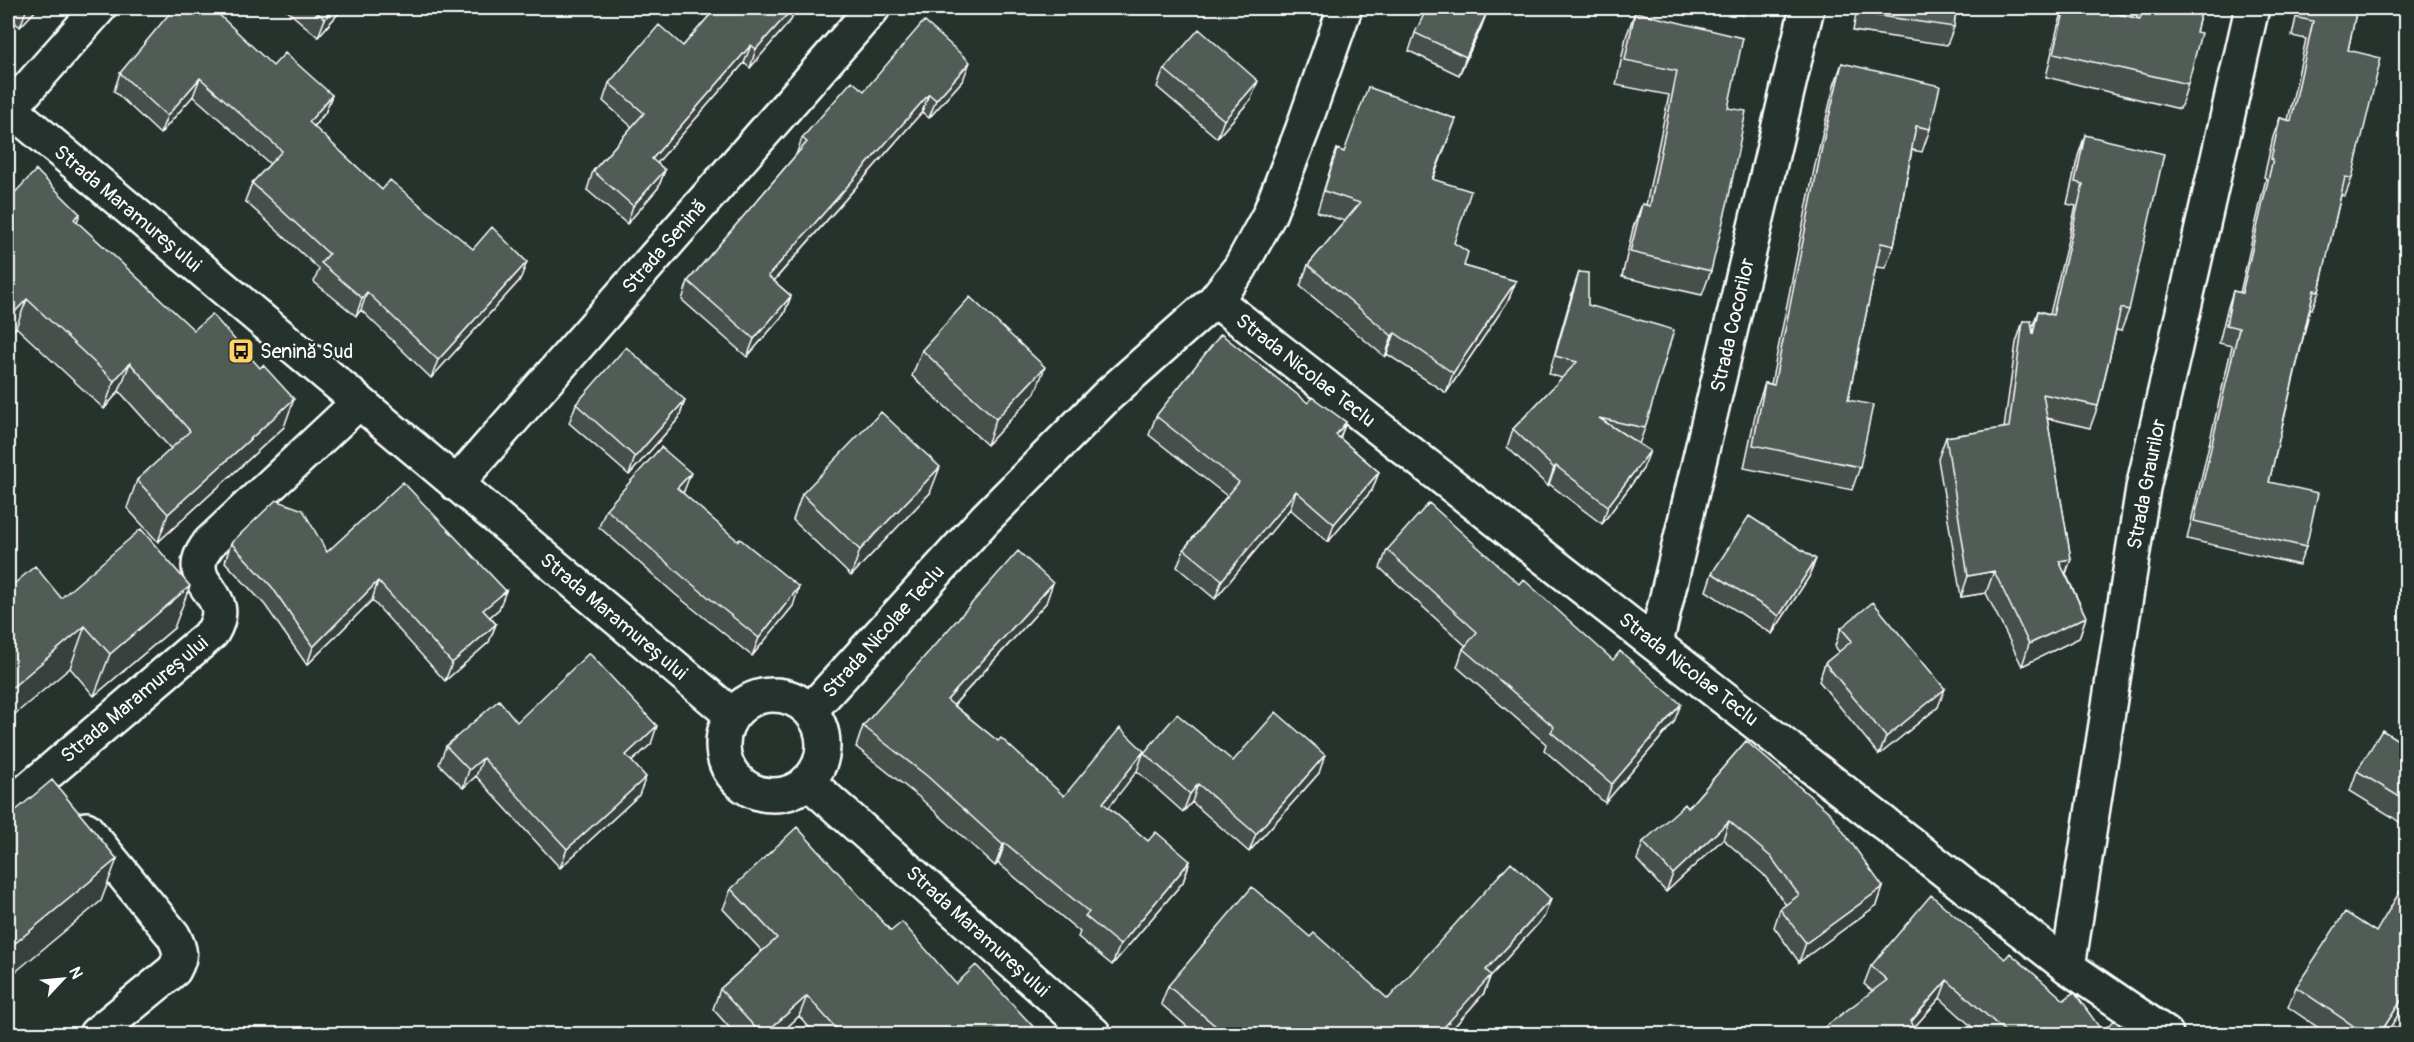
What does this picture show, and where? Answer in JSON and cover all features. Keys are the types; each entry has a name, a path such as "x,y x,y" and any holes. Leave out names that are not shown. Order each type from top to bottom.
{"street":[{"path":"8,109 99,8"},
{"name":"Strada Senină","path":"456,484 873,8"},
{"name":"Strada Nicolae Teclu","path":"810,711 984,519 1107,396 1215,300 1240,268 1269,214 1302,131 1345,8"},
{"name":"Strada Cocorilor","path":"1656,643 1808,8"},
{"name":"Strada Graurilor","path":"2068,967 2143,488 2252,8"},
{"name":"Strada Maramureșului","path":"8,109 732,715"},
{"name":"Strada Nicolae Teclu","path":"1215,300 2068,967 2166,1035"},
{"name":"Strada Maramureșului","path":"8,807 212,633 220,620 219,606 200,573 200,559 209,543 359,402"},
{"path":"776,694 792,698 810,711 817,720 822,735 822,752 817,768 807,781 794,790 778,795 762,794 747,788 736,778 726,763 722,746 725,729 732,715 744,704 759,696 776,694"},
{"name":"Strada Maramureșului","path":"43,776 173,935 180,948 181,958 174,970 96,1035"},
{"name":"Strada Maramureșului","path":"807,781 1094,1035"}],"building":[{"path":"174,8 212,8 273,66 285,53 332,95 309,122 382,190 390,180 473,249 492,227 527,262 438,360 367,292 362,298 321,263 329,254 252,183 282,151 200,78 167,116 120,73"},
{"path":"311,8 334,8 325,19"},
{"path":"716,8 793,8 756,49 751,45 652,159 665,170 633,206 593,171 644,113 609,83 659,25 683,46"},
{"path":"1427,8 1478,8 1487,12 1466,57 1415,33"},
{"path":"1860,8 1956,8 1954,27 1860,13"},
{"path":"2065,8 2093,8 2140,19 2143,8 2202,8 2196,32 2201,33 2188,84 2054,53"},
{"path":"2301,8 2357,8 2348,50 2381,58 2352,178 2345,177 2319,291 2314,290 2269,482 2318,493 2306,547 2194,521 2239,328 2226,325 2233,291 2242,293 2273,159 2271,159 2280,118 2291,121 2313,21 2298,18"},
{"path":"1635,12 1743,38 1728,108 1746,111 1711,271 1630,252 1642,204 1650,206 1677,71 1625,60"},
{"path":"924,21 970,62 936,100 929,94 768,276 791,296 754,339 688,281 807,142 802,138 852,81 864,91"},
{"path":"1199,29 1258,81 1224,120 1164,69"},
{"path":"1842,63 1940,86 1930,129 1916,126 1894,246 1881,243 1848,400 1873,405 1860,467 1753,445 1765,383 1774,385 1823,142"},
{"path":"1368,87 1456,119 1432,179 1471,191 1454,243 1468,252 1464,266 1516,281 1453,373 1395,333 1392,336 1308,265 1360,203 1324,191 1337,149 1344,152"},
{"path":"2085,135 2164,154 2129,310 2121,308 2098,406 2043,394 2071,559 2059,561 2086,617 2029,644 1994,571 1968,576 1946,437 2009,427 2023,321 2031,321 2033,334 2038,311 2053,315 2083,184 2075,182"},
{"path":"36,170 80,214 74,219 194,330 212,314 260,368 263,365 294,399 168,514 137,480 190,431 130,363 114,381 27,299 8,319 8,200"},
{"path":"1579,272 1588,273 1588,305 1674,330 1645,428 1599,418 1650,451 1608,506 1556,466 1554,468 1513,429 1577,362 1555,356"},
{"path":"970,297 1045,367 996,419 922,350"},
{"path":"1221,334 1308,403 1312,397 1346,422 1336,435 1379,472 1334,524 1296,491 1222,580 1184,549 1239,482 1156,416"},
{"path":"626,347 685,400 635,457 576,404"},
{"path":"881,412 940,467 860,550 802,494"},
{"path":"661,447 691,473 677,488 738,541 740,539 799,587 759,638 682,576 606,509"},
{"path":"403,482 506,591 483,610 496,624 452,663 378,581 313,647 272,587 231,543 276,500 303,510 327,552"},
{"path":"1429,503 1519,584 1523,579 1613,660 1620,651 1681,704 1612,784 1551,732 1554,727 1463,649 1477,632 1387,550"},
{"path":"1749,516 1816,559 1779,616 1712,573"},
{"path":"141,529 190,586 110,654 85,626 8,691 8,589 35,566 61,598"},
{"path":"1018,551 1053,583 947,700 998,741 1001,738 1064,796 1120,728 1144,751 1103,803 1148,841 1156,832 1190,861 1120,945 1085,916 1089,912 1005,843 1003,845 927,776 863,726"},
{"path":"1873,602 1945,689 1886,737 1825,663 1852,641 1841,628"},
{"path":"589,653 657,726 626,755 646,777 567,849 483,758 469,770 446,746 499,700 517,722"},
{"path":"1276,712 1325,755 1256,834 1198,784 1190,794 1144,753 1177,714 1233,761"},
{"path":"2382,730 2406,745 2406,801 2357,771"},
{"path":"1746,741 1830,813 1883,887 1806,943 1780,909 1799,895 1771,857 1729,821 1673,874 1643,842 1685,804 1688,808"},
{"path":"52,780 117,859 8,949 8,817"},
{"path":"797,827 891,931 902,922 956,984 976,965 1041,1035 842,1035 807,996 762,1035 720,989 777,938 731,889"},
{"path":"1511,862 1551,899 1486,970 1491,975 1437,1035 1223,1035 1224,1033 1168,986 1252,887 1310,937 1314,933 1388,999"},
{"path":"2406,881 2406,993 2379,1035 2367,1035 2296,987 2345,912 2376,932"},
{"path":"1931,895 2005,959 2010,953 2064,1000 2074,992 2102,1031 2115,1020 2127,1035 2009,1035 1947,980 1911,1021 1913,1025 1900,1035 1814,1035 1887,980 1871,966"}],"place":[{"name":"Senină Sud","path":"241,351"}]}
